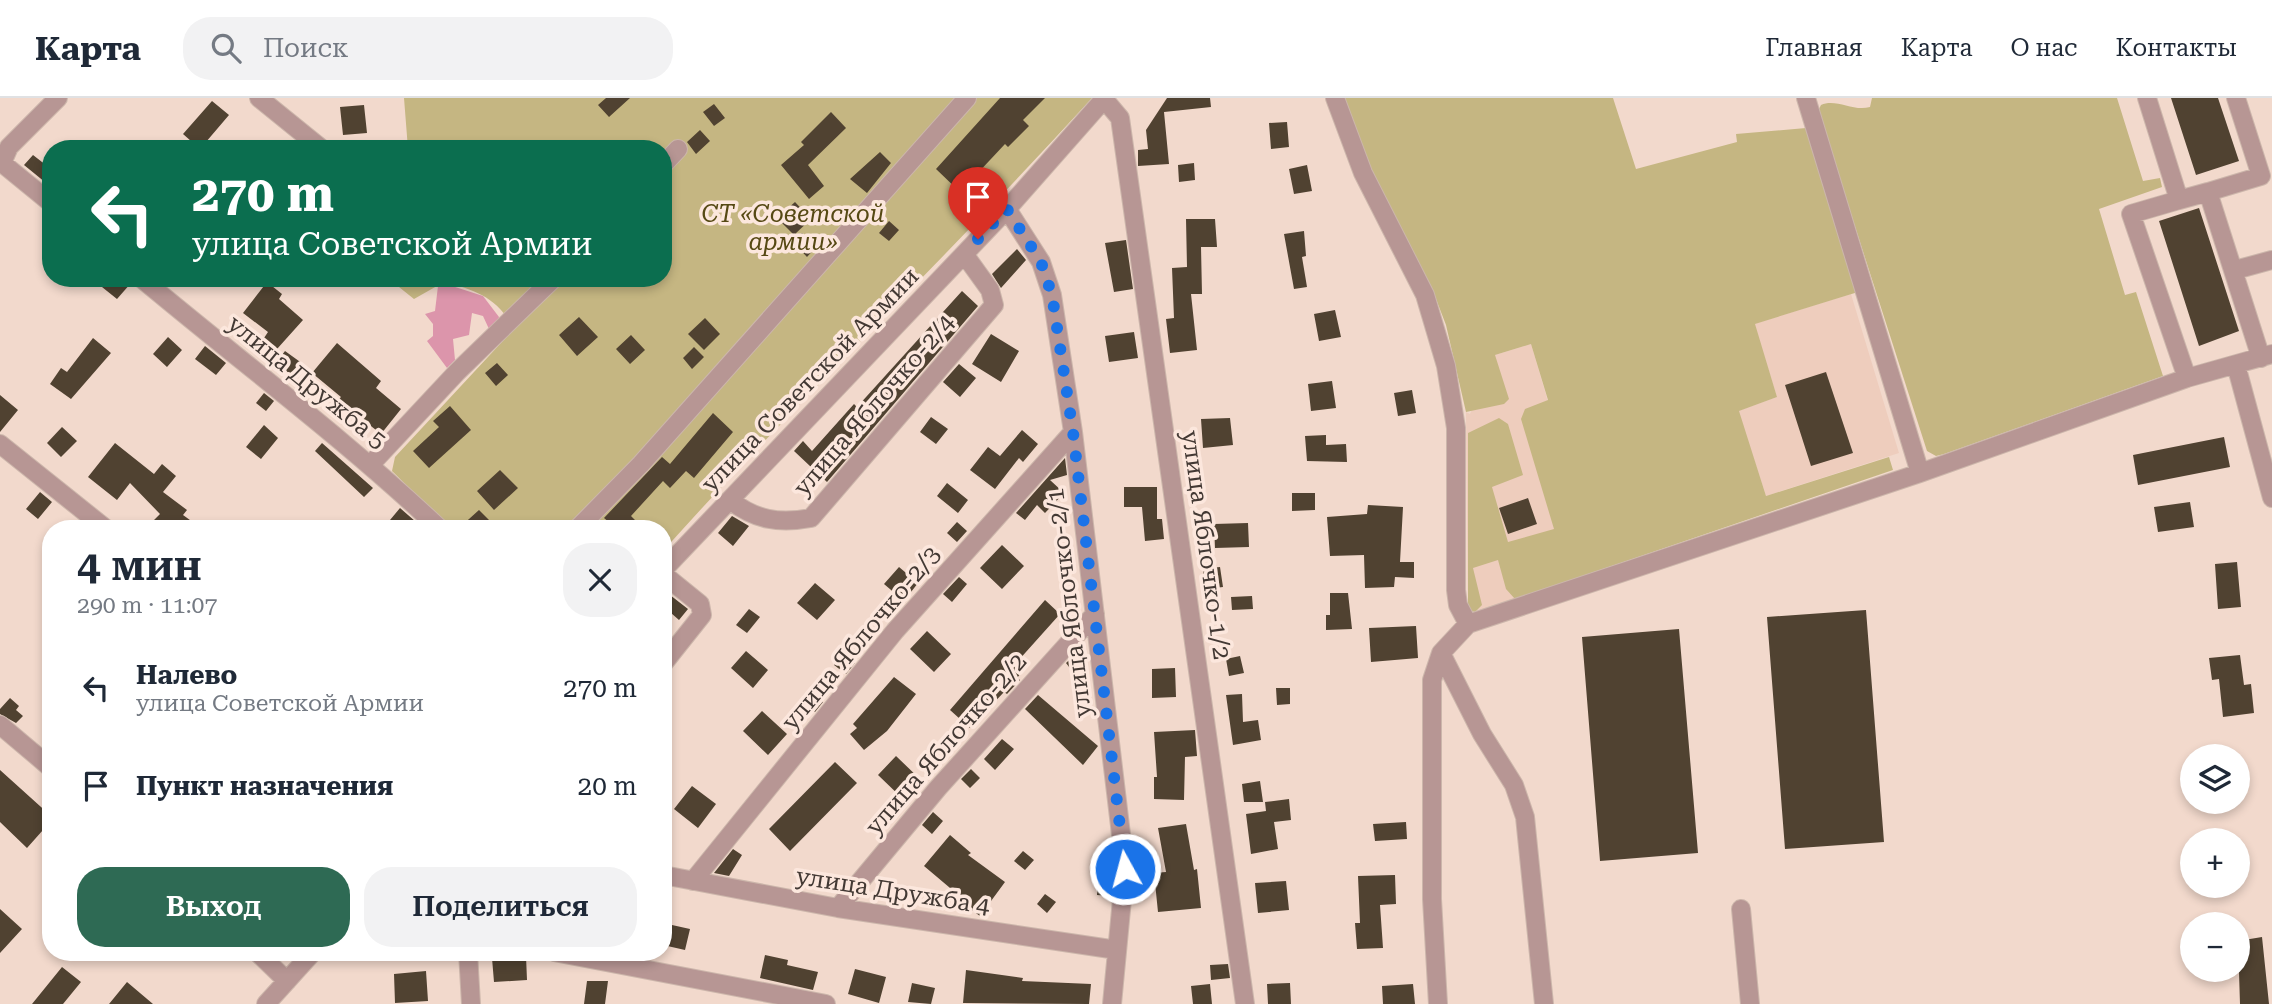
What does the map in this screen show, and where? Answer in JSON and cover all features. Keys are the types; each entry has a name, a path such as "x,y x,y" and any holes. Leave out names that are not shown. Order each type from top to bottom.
{"street":[{"path":"42,196 1,163 9,147 58,98"},
{"path":"259,98 311,140"},
{"path":"586,520 650,454 967,98"},
{"path":"1335,98 1363,173 1425,295 1446,366 1456,428 1456,590 1458,605 1468,624"},
{"path":"1805,98 1920,472"},
{"path":"2147,98 2179,200"},
{"path":"2187,378 2131,214 2261,176 2236,98"},
{"name":"улица Советской Армии","path":"672,562 1007,209 1104,99"},
{"name":"улица Яблочко-1/2","path":"1104,99 1120,118 1245,1004"},
{"path":"672,155 678,149"},
{"path":"1437,1004 1433,973 1430,745 1432,680 1441,653 1468,624 1920,472 2187,378 2267,356 2208,192"},
{"name":"улица Яблочко-2/1","path":"1007,209 1041,262 1052,295 1073,432 1125,869 1112,1004"},
{"name":"улица Яблочко-2/4","path":"730,500 750,516 794,521 811,518 994,305 990,290 964,254"},
{"path":"2235,270 2272,260"},
{"name":"улица Дружба 5","path":"152,287 371,464 430,520"},
{"path":"371,464 457,372 545,287"},
{"path":"2236,365 2272,498"},
{"name":"улица Яблочко-2/3","path":"693,881 895,631 1073,432"},
{"path":"0,444 96,520"},
{"path":"672,580 700,604 702,615 672,653"},
{"name":"улица Яблочко-2/2","path":"838,908 938,788 1095,614"},
{"path":"1441,653 1482,734 1514,785 1525,817 1544,1004"},
{"path":"0,725 42,760"},
{"name":"улица Дружба 4","path":"672,877 838,908 1117,950"},
{"path":"1741,909 1751,1004"},
{"path":"266,961 287,981"},
{"path":"266,1004 305,961"},
{"path":"469,961 471,1004"},
{"path":"601,961 826,1004"}],"shaded area":[{"path":"438,287 455,287 483,296 499,317 497,325 489,329 483,316 472,313 469,335 453,339 455,360 447,368 427,341 433,336 433,324 425,314 435,311"},
{"path":"1851,294 1899,453 1766,496 1738,411 1777,397 1754,324"},
{"path":"1531,344 1588,537 1589,574 1475,612 1468,605 1466,412 1470,414 1495,355"}],"green space":[{"name":"СТ «Советской армии»","path":"404,98 1092,98 672,541 672,520 442,520 392,471 395,457 514,329 508,318 493,303 462,287 672,287 672,140 407,140"},
{"path":"1342,98 1613,98 1636,169 1737,142 1736,134 1806,128 1858,292 1755,324 1777,397 1739,411 1766,496 1889,457 1893,470 1515,599 1506,589 1498,560 1473,568 1482,605 1475,612 1471,611 1468,605 1468,433 1499,418 1508,424 1523,475 1492,487 1508,542 1554,529 1521,419 1525,409 1548,400 1531,344 1495,355 1509,399 1504,404 1466,412 1446,325 1431,286 1384,204"},
{"path":"1872,98 2117,98 2143,181 2160,178 2162,187 2099,209 2125,295 2136,292 2163,376 1944,454 1936,456 1927,451 1818,111 1821,105 1827,103 1857,108 1870,107"},
{"name":"СТ «Советской армии»","path":"399,287 435,287 414,299"}],"building":[{"path":"606,98 630,98 609,117 598,105"},
{"path":"1000,98 1045,98 1023,120 1029,126 1008,147 1005,144 960,192 936,169"},
{"path":"1167,98 1210,98 1211,107 1164,112 1169,164 1138,166 1138,150 1148,149 1146,130"},
{"path":"2171,98 2218,98 2239,161 2196,175"},
{"path":"212,101 229,115 208,140 190,140 183,134"},
{"path":"714,104 725,118 714,126 703,112"},
{"path":"364,105 367,133 343,135 340,107"},
{"path":"831,112 846,128 808,165 824,186 809,199 781,165 804,145 801,142"},
{"path":"1287,122 1289,147 1271,149 1269,123"},
{"path":"700,130 710,141 696,154 687,142"},
{"path":"880,152 891,163 867,193 850,179"},
{"path":"33,155 42,162 42,180 24,165"},
{"path":"1194,163 1195,180 1179,182 1178,165"},
{"path":"1307,165 1312,191 1294,194 1289,169"},
{"path":"795,202 811,219 794,235 777,218"},
{"path":"2199,208 2239,331 2199,346 2159,221"},
{"path":"1186,219 1215,219 1217,247 1201,247 1202,294 1191,294 1197,350 1170,353 1166,319 1174,318 1172,268 1187,267"},
{"path":"889,221 899,230 889,241 879,233"},
{"path":"1304,231 1306,256 1302,257 1307,287 1294,289 1284,234"},
{"path":"802,233 816,247 807,257 793,242"},
{"path":"1126,240 1133,289 1114,292 1105,243"},
{"path":"1017,249 1026,260 1001,288 992,274"},
{"path":"102,287 128,287 117,299"},
{"path":"263,287 273,287 282,294 279,299 303,320 277,349 264,338 268,332 243,313"},
{"path":"962,291 978,306 827,482 794,451 803,441 812,451 854,404 857,407"},
{"path":"1335,310 1341,337 1319,341 1314,314"},
{"path":"579,317 598,337 577,356 559,335"},
{"path":"705,318 720,334 704,350 688,334"},
{"path":"1134,332 1138,358 1109,362 1105,336"},
{"path":"991,334 1019,351 1001,382 972,364"},
{"path":"631,335 645,350 630,364 616,349"},
{"path":"168,337 182,350 167,367 153,354"},
{"path":"93,338 111,353 71,399 50,384 61,368 67,372"},
{"path":"337,343 381,381 376,388 401,409 381,434 338,400 341,397 312,373"},
{"path":"205,346 226,363 216,375 195,359"},
{"path":"694,347 704,357 692,369 683,358"},
{"path":"285,351 303,364 294,377 276,363"},
{"path":"497,363 508,375 496,386 485,373"},
{"path":"959,364 976,378 960,397 943,382"},
{"path":"1826,372 1853,453 1811,466 1785,385"},
{"path":"1332,381 1336,408 1311,411 1308,384"},
{"path":"1412,390 1416,413 1398,416 1394,393"},
{"path":"264,393 274,401 266,411 256,403"},
{"path":"0,395 18,410 0,432"},
{"path":"450,406 471,430 429,468 413,451 439,427 433,421"},
{"path":"713,413 733,432 694,478 686,471 670,488 663,481 631,516 635,520 604,518 662,457 670,464"},
{"path":"931,417 948,429 936,444 920,432"},
{"path":"1230,418 1233,445 1203,448 1201,419"},
{"path":"264,425 278,438 261,459 246,447"},
{"path":"62,427 77,441 61,457 47,443"},
{"path":"1022,430 1038,444 1023,462 1019,458 995,489 970,470 988,447 1000,456"},
{"path":"1326,435 1326,445 1346,444 1347,462 1307,461 1305,436"},
{"path":"2224,437 2230,467 2138,485 2133,455"},
{"path":"115,443 154,474 162,464 176,476 163,492 187,510 183,515 190,520 154,520 160,514 130,483 117,500 88,477"},
{"path":"322,443 373,488 364,497 315,451"},
{"path":"1065,458 1067,475 1050,480 1064,493 1045,513 1037,505 1025,520 1016,513"},
{"path":"500,470 518,488 494,510 477,491"},
{"path":"947,483 968,500 958,513 937,496"},
{"path":"1124,487 1157,487 1157,519 1162,519 1164,539 1145,541 1142,507 1124,507"},
{"path":"40,492 52,502 38,519 26,509"},
{"path":"1292,493 1315,493 1315,510 1292,511"},
{"path":"1528,498 1537,524 1508,534 1499,508"},
{"path":"2190,502 2194,527 2158,532 2154,507"},
{"path":"1368,505 1403,507 1400,562 1414,562 1414,578 1395,577 1394,587 1365,588 1364,555 1330,556 1327,517 1367,514"},
{"path":"400,508 414,520 390,520"},
{"path":"479,510 489,520 468,520"},
{"path":"732,516 749,526 733,546 718,533"},
{"path":"957,522 967,531 957,542 947,533"},
{"path":"1248,523 1249,547 1215,548 1214,524"},
{"path":"1002,545 1024,566 1002,589 980,568"},
{"path":"2237,562 2241,607 2218,609 2215,564"},
{"path":"899,567 918,583 904,601 884,584"},
{"path":"1220,567 1223,587 1206,589 1203,569"},
{"path":"959,577 967,584 952,602 943,594"},
{"path":"815,583 835,600 817,620 797,603"},
{"path":"1330,593 1348,593 1352,629 1326,630 1326,615 1330,615"},
{"path":"1252,596 1253,609 1232,610 1231,597"},
{"path":"672,597 688,609 679,620 672,614"},
{"path":"1045,600 1060,614 1017,662 1025,668 1017,678 1020,680 1007,694 1004,692 970,728 950,710"},
{"path":"749,609 760,617 747,633 736,625"},
{"path":"1866,610 1884,842 1785,849 1767,617"},
{"path":"1416,626 1418,658 1371,662 1369,628"},
{"path":"1679,629 1698,853 1600,861 1582,637"},
{"path":"927,631 951,654 934,672 910,649"},
{"path":"1082,648 1089,660 1073,672 1066,663"},
{"path":"746,651 768,670 753,688 731,668"},
{"path":"842,654 855,663 846,674 834,665"},
{"path":"2240,655 2244,685 2251,684 2254,713 2223,717 2219,679 2212,680 2209,658"},
{"path":"1240,656 1244,673 1229,676 1226,659"},
{"path":"1175,668 1176,697 1152,698 1152,669"},
{"path":"894,677 916,694 887,731 864,750 850,734 857,728 853,724"},
{"path":"1276,688 1290,688 1290,704 1277,705"},
{"path":"809,691 823,702 815,712 801,702"},
{"path":"1242,694 1243,722 1258,720 1261,740 1233,745 1226,695"},
{"path":"1038,695 1098,746 1083,765 1025,709"},
{"path":"10,698 19,706 16,710 23,716 16,723 0,714 0,709"},
{"path":"762,711 787,734 768,755 743,731"},
{"path":"1195,730 1197,756 1185,757 1184,800 1154,799 1154,777 1157,777 1154,732"},
{"path":"1002,739 1014,749 995,770 984,759"},
{"path":"896,756 922,781 904,800 878,775"},
{"path":"835,762 857,783 790,851 769,829"},
{"path":"971,769 980,778 970,788 961,779"},
{"path":"0,770 42,808 42,831 27,848 0,822"},
{"path":"1260,781 1263,802 1244,802 1242,784"},
{"path":"692,786 716,804 698,828 674,809"},
{"path":"1289,799 1291,820 1274,822 1278,849 1251,854 1246,814 1266,811 1265,802"},
{"path":"933,812 943,821 932,834 922,825"},
{"path":"1406,822 1407,839 1375,841 1373,824"},
{"path":"1186,824 1194,870 1197,869 1201,908 1158,912 1154,873 1166,872 1158,828"},
{"path":"950,835 971,853 968,855 1005,882 980,916 953,897 956,893 924,866"},
{"path":"733,849 742,855 729,876 714,873"},
{"path":"1023,851 1034,860 1025,870 1014,861"},
{"path":"1395,875 1396,904 1380,905 1383,948 1357,949 1355,923 1360,923 1358,876"},
{"path":"1098,879 1112,880 1111,896 1097,895"},
{"path":"1286,881 1289,910 1258,913 1255,883"},
{"path":"1045,894 1056,902 1047,913 1037,904"},
{"path":"0,909 22,929 0,953"},
{"path":"672,925 690,929 685,950 672,947"},
{"path":"2262,937 2269,1004 2240,1004 2239,982 2250,982 2250,939"},
{"path":"765,955 788,960 787,965 818,972 813,990 760,978"},
{"path":"492,961 526,961 527,980 494,982"},
{"path":"1228,964 1230,978 1211,980 1210,965"},
{"path":"62,967 81,982 63,1004 32,1004"},
{"path":"855,969 886,977 879,1003 848,994"},
{"path":"966,970 1023,978 1022,981 1091,984 1089,1004 963,1003"},
{"path":"426,971 428,1001 395,1003 394,974"},
{"path":"587,981 608,981 605,1004 584,1004"},
{"path":"127,982 153,1004 109,1004"},
{"path":"912,983 935,988 931,1004 908,1002"},
{"path":"1290,983 1291,1004 1268,1004 1267,984"},
{"path":"1210,984 1212,1004 1193,1004 1191,986"},
{"path":"1413,984 1415,1004 1383,1004 1382,986"}],"route":[{"path":"978,239 1007,209 1041,262 1052,295 1073,432 1125,869"}]}
